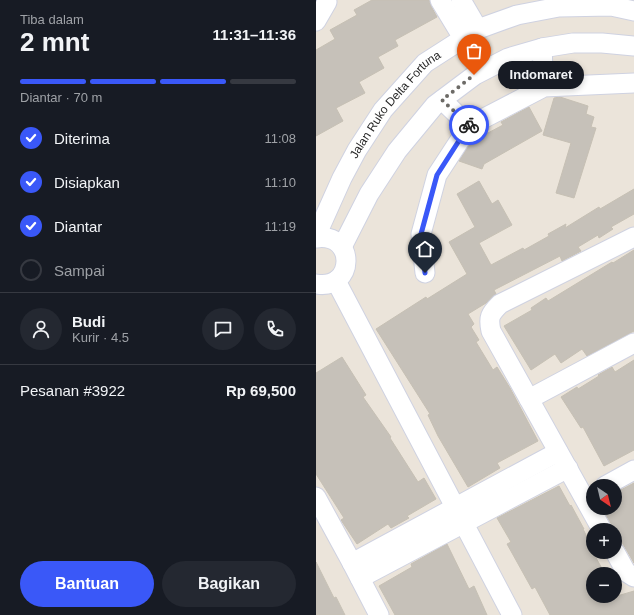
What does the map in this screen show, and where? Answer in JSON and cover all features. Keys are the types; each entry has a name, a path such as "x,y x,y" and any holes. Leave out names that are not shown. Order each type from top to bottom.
{"street":[{"path":"440,0 470,33"},
{"path":"461,0 470,33"},
{"path":"316,21 325,3"},
{"name":"Jalan Ruko Delta Fortuna","path":"316,237 330,203 357,150 383,110 425,62 470,33 516,15 560,7 611,6 634,11"},
{"path":"342,247 369,194 397,151 435,105 474,75 508,58 542,48 573,43 602,43 634,46"},
{"path":"542,48 544,87"},
{"path":"425,273 421,234 437,175 469,126 544,87 634,83"},
{"path":"442,100 469,126"},
{"path":"316,237 330,238 342,247 346,261 342,275 336,281 330,284 316,284"},
{"path":"586,491 563,460 491,331 489,319 500,304 634,237"},
{"path":"336,281 512,615"},
{"path":"529,399 634,343"},
{"path":"356,571 563,460"},
{"path":"618,479 634,470"},
{"path":"316,497 379,615"},
{"path":"619,559 626,572 634,577"}],"building":[{"path":"372,0 429,0 437,17 395,40 398,46 378,57 384,68 359,82 365,93 336,108 343,121 316,136 316,50 335,39 330,30 357,15 354,10"},
{"path":"560,97 588,106 586,114 594,117 591,127 596,128 574,198 556,193 571,143 543,135 554,98"},
{"path":"529,107 542,131 484,164 482,169 459,161 471,142 503,125 501,122"},
{"path":"479,181 492,204 498,200 512,225 479,243 491,265 523,248 524,250 549,236 548,234 566,224 565,228 599,207 600,209 634,189 634,214 611,227 613,229 599,238 598,235 578,247 581,251 562,261 560,256 494,290 496,294 486,303 468,314 474,324 471,327 479,340 476,342 493,370 497,367 538,441 497,463 500,468 468,487 438,436 428,415 430,414 376,329 426,297 427,299 467,274 449,242 475,227 457,194"},
{"path":"634,250 634,331 587,356 582,349 561,363 555,354 531,370 504,326 532,310 531,308 546,298 548,301"},
{"path":"342,357 366,395 363,397 391,437 390,438 418,482 424,478 436,499 407,516 409,518 391,528 388,524 357,544 341,520 344,518 316,474 316,373"},
{"path":"634,360 634,450 604,466 583,427 581,428 561,397 577,387 578,389 612,367 615,372"},
{"path":"634,483 634,563 622,542 622,523 611,523 606,515 622,515 622,489"},
{"path":"559,486 584,529 586,535 586,559 597,559 601,567 586,567 586,603 622,603 622,595 634,591 634,615 550,615 535,587 532,589 507,544 511,542 497,518"},
{"path":"447,544 469,589 474,586 487,615 395,615 379,586 412,567 411,564"},
{"path":"316,562 334,598 336,597 345,615 316,615"}],"way so far":[{"path":"469,125 442,100 474,75"}],"place":[{"name":"Indomaret","path":"474,75"}],"route":[{"path":"425,273 421,234 437,175 469,125"}]}
